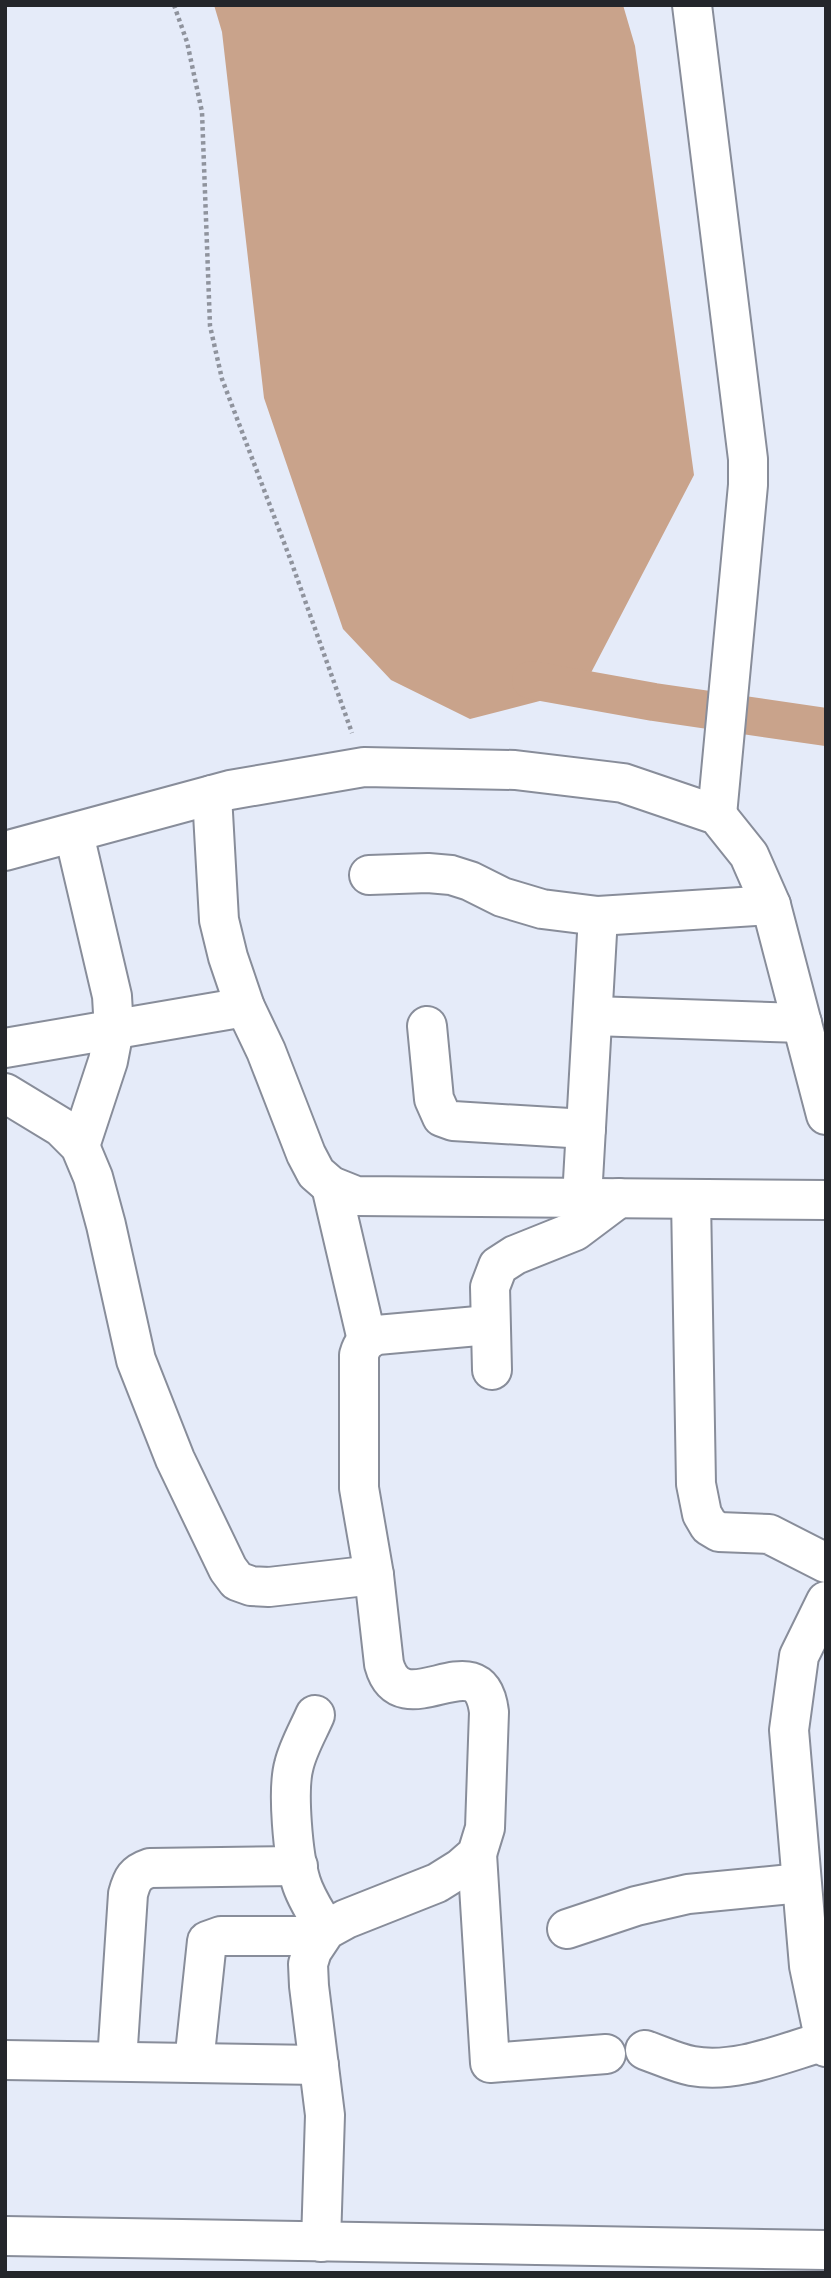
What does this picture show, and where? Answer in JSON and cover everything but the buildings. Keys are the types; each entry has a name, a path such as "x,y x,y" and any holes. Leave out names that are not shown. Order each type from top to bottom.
{"street":[{"path":"692,5 748,472 717,815"},
{"path":"5,851 212,795 364,767 515,770 623,783 717,815 749,855 771,905 812,1035 826,1115"},
{"path":"212,795 219,920 228,957 245,1007 266,1051 306,1154 316,1173 331,1186 356,1196 826,1200"},
{"path":"74,834 112,996 114,1030 108,1061 80,1146"},
{"path":"369,875 452,875 502,897 542,909 598,916 771,905"},
{"path":"492,1370 490,1287 498,1266 515,1255 575,1231 600,1198 586,1129 598,916"},
{"path":"5,1048 245,1007"},
{"path":"593,1016 812,1035"},
{"path":"427,1026 434,1099 442,1116 453,1121 586,1129"},
{"path":"5,1093 61,1127 80,1146 93,1178 106,1225 136,1360 176,1459 228,1569 237,1581 251,1586 269,1587 374,1575"},
{"path":"331,1186 367,1340"},
{"path":"691,1199 696,1484 702,1514 709,1525 719,1532 757,1532 769,1535 826,1563"},
{"path":"489,1325 377,1335 361,1346 359,1489 374,1575 384,1664 393,1684 408,1690 463,1681 474,1682 483,1688 488,1700 485,1828 477,1854 490,2063 606,2054"},
{"path":"645,2050 691,2066 718,2067 752,2062 825,2044 809,1966 789,1730 799,1656 823,1614"},
{"path":"315,1715 294,1761 291,1780 300,1881 324,1933"},
{"path":"321,2242 325,2115 309,1986 312,1951 324,1933 346,1919 437,1883 477,1854"},
{"path":"117,2062 131,1880 139,1872 150,1868 298,1866"},
{"path":"567,1929 636,1906 688,1894 802,1883"},
{"path":"194,2063 207,1941 221,1936 324,1933"},
{"path":"5,2060 319,2065"},
{"path":"5,2236 321,2242 613,2260 826,2250"}],"path":[{"path":"174,5 187,41 202,112 210,326 222,379 291,561 364,767"}],"shaded area":[{"path":"214,5 623,5 635,46 694,475 582,690 470,719 391,680 343,629 264,398 222,32"}],"waterway":[{"path":"531,680 654,702 826,727"}]}
